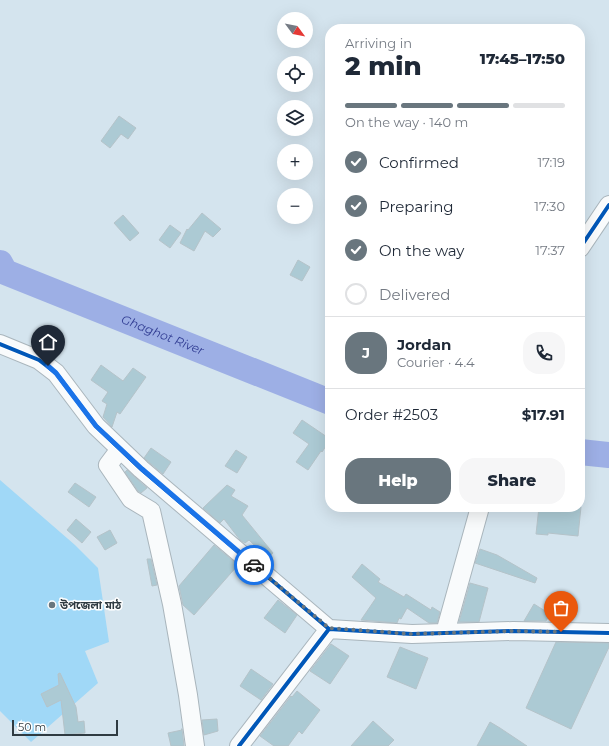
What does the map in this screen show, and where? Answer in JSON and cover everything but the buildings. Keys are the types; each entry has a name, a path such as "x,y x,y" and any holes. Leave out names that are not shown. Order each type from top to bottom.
{"street":[{"path":"585,241 609,205"},
{"path":"0,344 39,360 56,373 96,426 120,449 329,628 412,634 513,631 609,633"},
{"path":"120,449 108,465 131,499 151,511 172,604 188,694 195,746"},
{"path":"445,633 479,512"},
{"path":"239,746 329,628"}],"shaded area":[{"name":"উপজেলা মাঠ","path":"0,480 75,545 98,568 109,642 85,651 98,683 31,742 0,711"}],"waterway":[{"name":"Ghaghot River","path":"0,263 5,272 325,400"},
{"name":"Ghaghot River","path":"585,453 609,455"}],"cycle path":[{"path":"585,241 609,205"},
{"path":"0,344 39,360 56,373 96,426 141,469 329,629"},
{"path":"239,746 329,629 412,634 513,631 609,633"}],"way so far":[{"path":"254,565 329,628 412,634 513,631 561,632"}],"place":[{"name":"উপজেলা মাঠ","path":"52,605"}],"route":[{"path":"48,366 56,373 96,426 142,469 254,565"}]}
